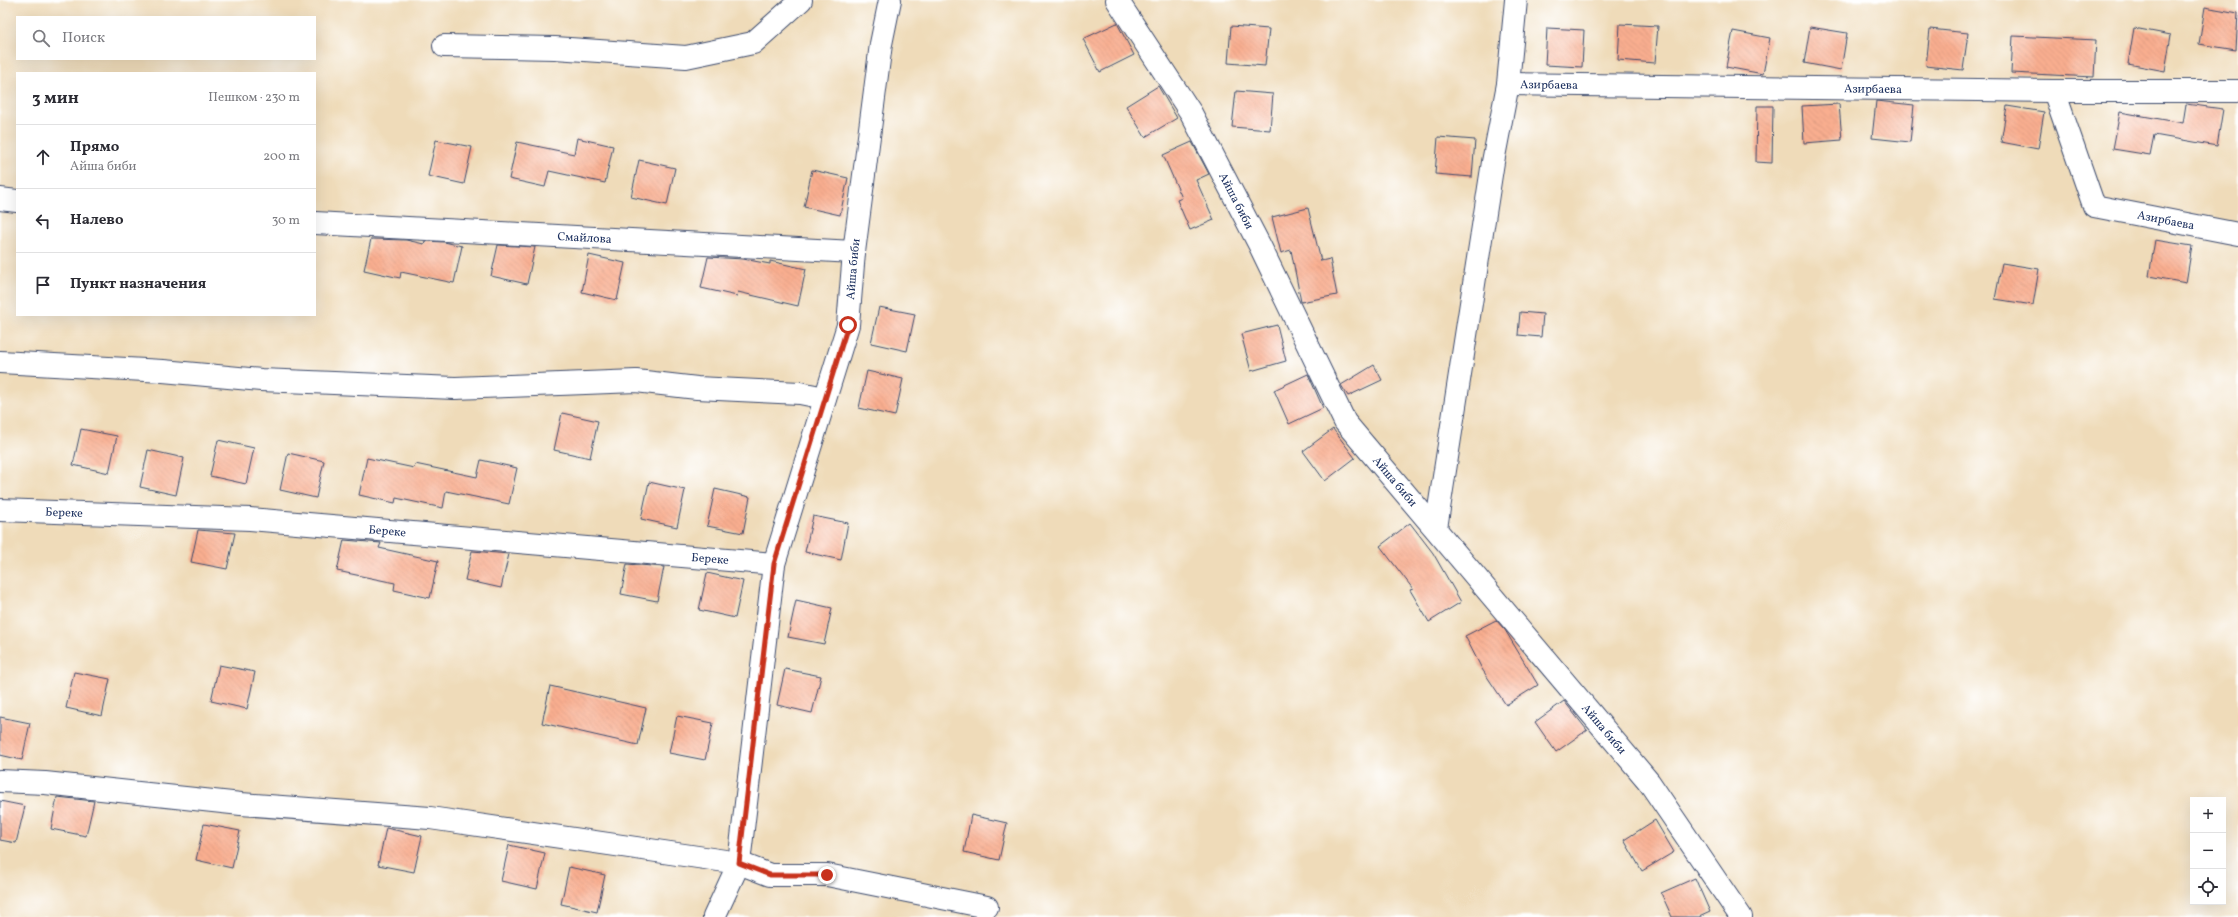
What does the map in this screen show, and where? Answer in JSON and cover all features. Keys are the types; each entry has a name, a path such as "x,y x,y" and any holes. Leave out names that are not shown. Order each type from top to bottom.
{"street":[{"path":"444,46 555,48 686,56 753,43 801,0"},
{"name":"Айша биби","path":"714,917 739,863 774,564 848,325 854,252 881,44 890,0"},
{"name":"Айша биби","path":"1117,0 1191,113 1260,246 1345,422 1649,782 1741,917"},
{"path":"1436,528 1492,162 1508,84 1516,0"},
{"name":"Азирбаева","path":"1508,84 2054,91 2238,91"},
{"name":"Азирбаева","path":"2054,91 2094,206 2238,234"},
{"path":"0,200 16,201"},
{"name":"Смайлова","path":"316,223 854,252"},
{"path":"0,362 163,371 261,380 447,388 636,381 698,388 800,393 825,398"},
{"name":"Береке","path":"0,510 250,519 774,564"},
{"path":"0,781 45,783 240,804 430,818 739,863 770,875 827,875 987,907"}],"building":[{"path":"2205,7 2238,13 2236,50 2199,44"},
{"path":"1117,23 1134,55 1100,72 1083,39"},
{"path":"1620,24 1658,26 1655,63 1618,60"},
{"path":"1231,26 1269,29 1265,66 1228,63"},
{"path":"1810,27 1847,33 1841,70 1804,63"},
{"path":"1547,28 1584,30 1582,67 1545,65"},
{"path":"2134,28 2171,35 2165,71 2128,64"},
{"path":"1930,29 1968,33 1963,70 1926,66"},
{"path":"1733,31 1770,38 1763,74 1726,67"},
{"path":"2013,36 2096,40 2094,77 2011,73"},
{"path":"1158,86 1177,118 1145,137 1126,106"},
{"path":"1236,91 1273,94 1270,130 1232,127"},
{"path":"1876,101 1914,105 1910,142 1872,138"},
{"path":"1839,104 1842,140 1804,143 1802,106"},
{"path":"2186,104 2223,109 2217,146 2154,135 2150,155 2113,149 2120,112 2183,123"},
{"path":"1757,106 1773,106 1772,163 1756,162"},
{"path":"2007,106 2044,112 2038,149 2001,142"},
{"path":"1438,137 1475,140 1472,177 1435,174"},
{"path":"577,138 613,146 605,183 549,171 545,187 509,179 517,142 574,154"},
{"path":"436,140 472,147 464,184 428,176"},
{"path":"1192,142 1209,174 1196,180 1214,220 1190,230 1177,200 1182,198 1163,155"},
{"path":"639,160 675,168 667,205 631,197"},
{"path":"812,170 848,178 840,215 804,207"},
{"path":"1308,208 1321,261 1330,259 1337,295 1301,302 1291,250 1281,253 1272,217"},
{"path":"371,239 406,240 424,244 425,241 444,242 462,246 454,283 401,272 400,278 364,270"},
{"path":"2155,240 2192,246 2186,283 2149,276"},
{"path":"498,245 535,247 527,284 491,276"},
{"path":"589,255 625,263 617,300 582,292"},
{"path":"708,257 743,259 770,264 770,261 806,269 798,306 738,292 737,296 701,288"},
{"path":"2002,263 2039,269 2033,305 1995,299"},
{"path":"879,307 915,314 907,351 871,343"},
{"path":"1520,312 1543,314 1541,337 1518,335"},
{"path":"1277,325 1286,361 1251,371 1241,334"},
{"path":"1374,365 1382,380 1348,396 1341,385"},
{"path":"867,371 903,379 895,416 859,408"},
{"path":"1308,374 1323,408 1289,424 1274,390"},
{"path":"562,413 598,421 590,458 554,450"},
{"path":"81,429 117,436 109,473 73,465"},
{"path":"1333,429 1355,458 1325,481 1303,451"},
{"path":"218,440 254,448 246,484 210,476"},
{"path":"148,450 184,458 176,495 140,487"},
{"path":"288,453 324,461 316,498 280,490"},
{"path":"367,458 414,468 415,464 477,477 481,460 517,468 509,504 446,491 443,508 396,498 395,503 359,495"},
{"path":"649,482 685,490 677,527 641,519"},
{"path":"715,489 750,497 743,533 707,526"},
{"path":"813,516 848,523 841,560 805,552"},
{"path":"1410,523 1433,553 1461,602 1429,622 1410,590 1413,589 1380,546"},
{"path":"198,530 235,533 227,569 191,562"},
{"path":"344,540 381,543 379,548 438,561 430,598 394,590 395,583 337,571"},
{"path":"472,551 509,554 501,588 465,580"},
{"path":"627,564 664,567 657,601 621,594"},
{"path":"707,573 743,581 735,618 699,610"},
{"path":"796,600 832,608 824,644 788,637"},
{"path":"1496,620 1505,630 1538,685 1506,705 1482,669 1465,636"},
{"path":"219,665 255,672 247,709 211,701"},
{"path":"785,669 821,676 812,713 777,705"},
{"path":"74,672 110,679 102,716 66,708"},
{"path":"550,686 646,708 638,745 542,723"},
{"path":"1564,701 1587,730 1556,752 1535,722"},
{"path":"677,716 713,723 705,760 669,753"},
{"path":"0,717 30,723 22,760 0,755"},
{"path":"57,797 94,801 86,836 51,829"},
{"path":"0,801 25,806 16,843 0,840"},
{"path":"971,815 1007,823 999,860 964,852"},
{"path":"1655,820 1674,852 1642,871 1624,840"},
{"path":"204,824 240,831 232,868 196,860"},
{"path":"386,828 422,836 414,872 378,865"},
{"path":"509,845 545,853 537,889 501,881"},
{"path":"569,867 605,875 597,912 561,904"},
{"path":"1695,878 1710,912 1699,917 1672,917 1661,893"}],"route":[{"path":"827,875 770,875 739,863 774,564 848,325"}]}
